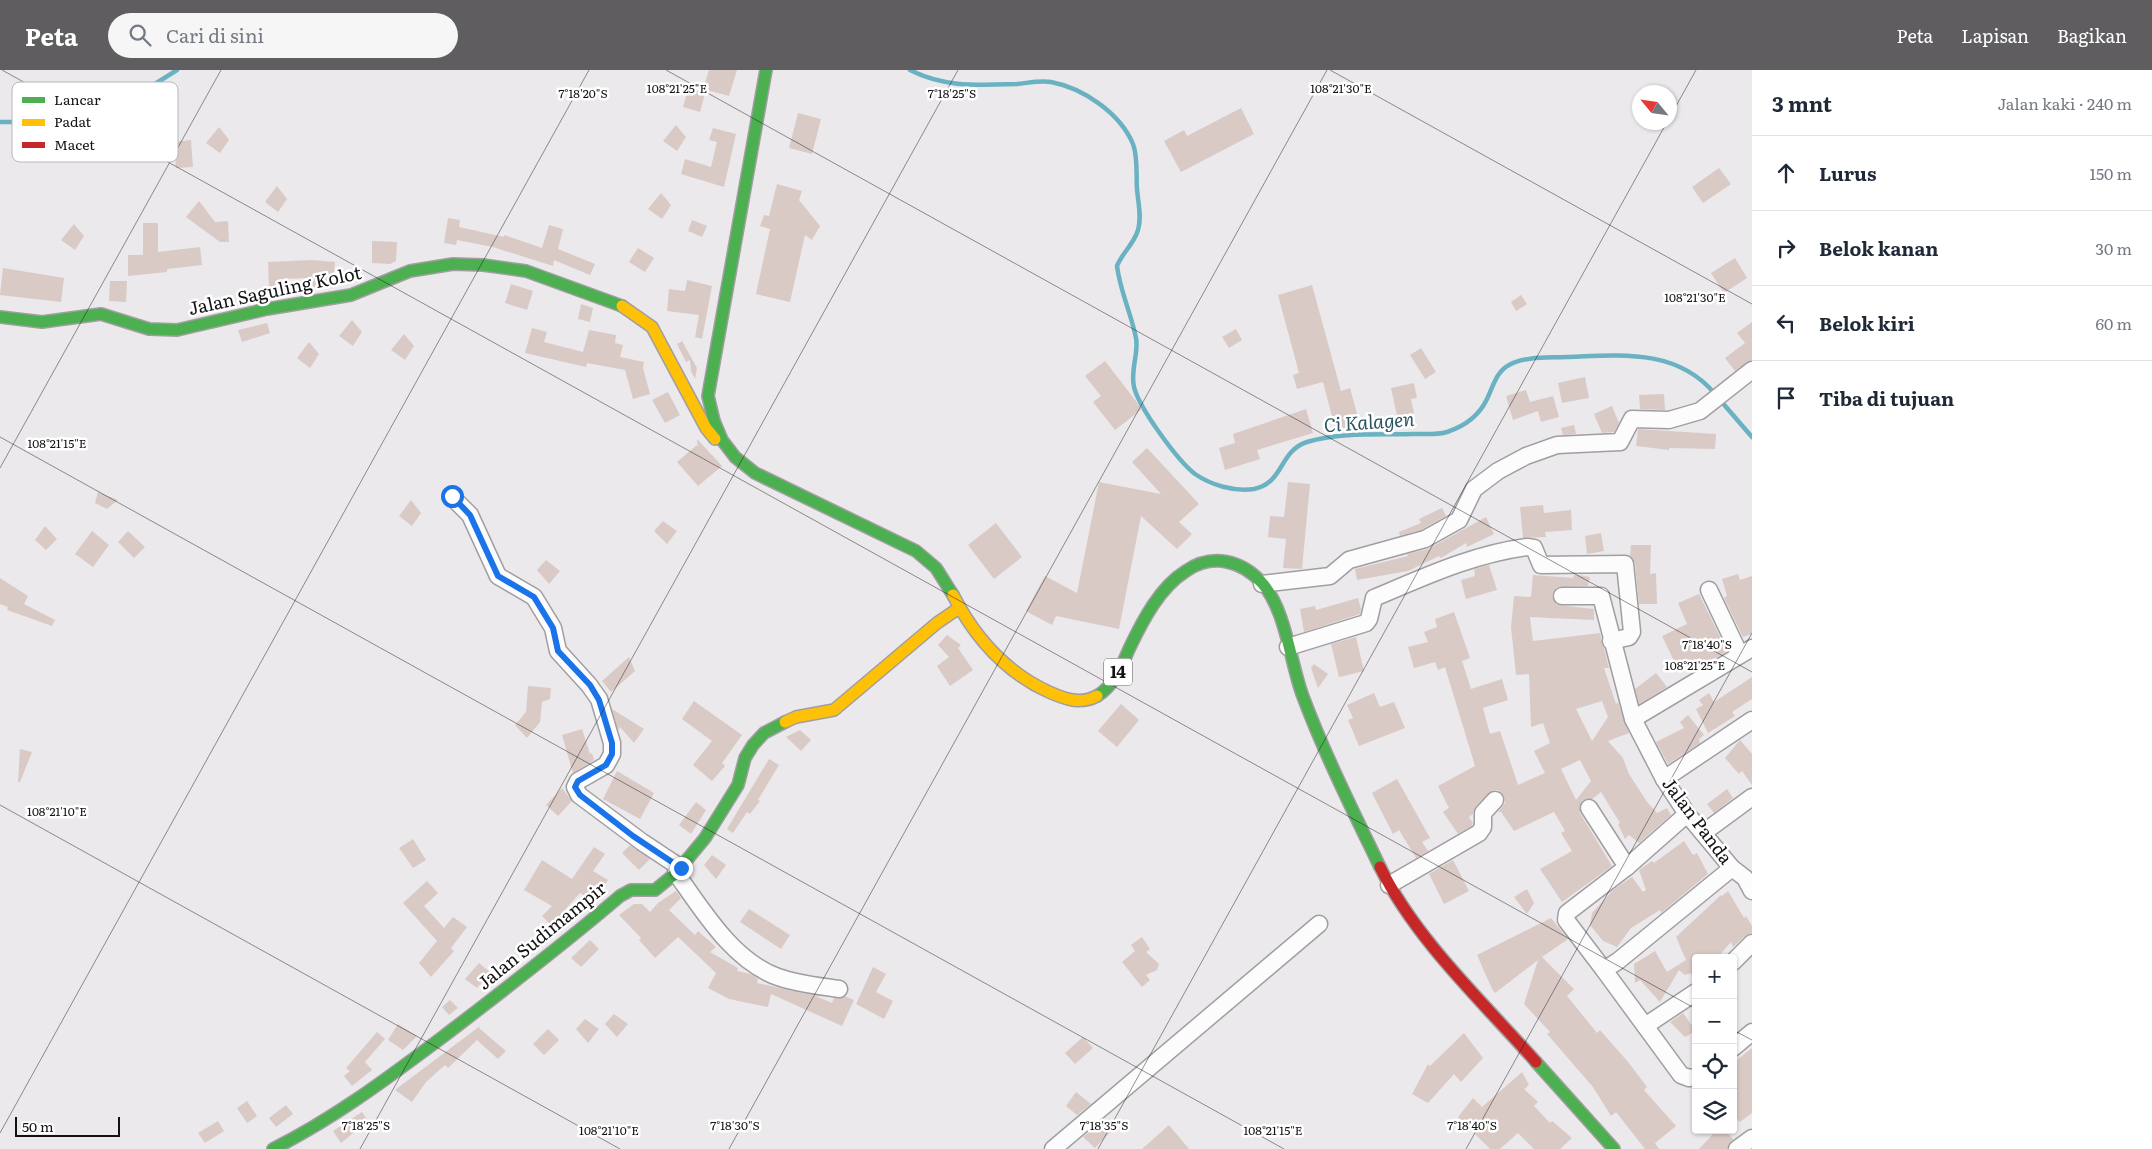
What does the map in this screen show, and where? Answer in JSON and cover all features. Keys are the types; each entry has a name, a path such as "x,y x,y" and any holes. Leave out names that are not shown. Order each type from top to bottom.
{"main road":[{"name":"14","path":"766,70 734,237 708,396 711,416 724,445 737,460 779,486 899,542 924,557 942,574 959,608 987,650 1000,663 1038,687 1077,701 1098,697 1115,679 1146,616 1158,599 1186,570 1207,560 1225,560 1250,572 1270,591 1276,604 1288,647 1314,722 1361,828 1389,885 1435,949 1614,1149"},
{"name":"Jalan Saguling Kolot","path":"0,316 34,322 78,315 100,314 122,318 143,327 166,331 220,322 256,312 350,296 373,289 392,277 411,270 454,265 477,265 527,272 618,302 643,317 652,327 706,428 728,456 737,460"},
{"name":"Jalan Sudimampir","path":"273,1149 298,1137 375,1088 548,958 620,896 631,890 656,890 679,871 705,838 730,801 738,785 744,758 764,733 796,717 834,710 858,692 937,623 959,608"}],"street":[{"path":"1262,584 1330,576 1349,560 1425,539 1459,520 1474,489 1498,471 1526,456 1557,446 1620,442 1632,420 1668,420 1700,410 1752,370"},
{"path":"452,496 470,515 498,576 534,597 553,628 558,651 590,685 599,700 612,743 612,754 606,765 578,781 575,787 580,795 679,871 711,920 734,947 759,968 778,977 806,985 839,989"},
{"path":"1288,647 1366,623 1369,619 1374,598 1383,594 1481,556 1527,547 1534,548 1541,565 1624,564 1632,632 1629,637 1611,641"},
{"path":"1633,720 1746,651 1708,590"},
{"name":"Jalan Panda","path":"1562,596 1601,596 1611,641 1633,720 1664,779 1687,814 1745,878"},
{"path":"1664,779 1752,720"},
{"path":"1703,833 1752,797"},
{"path":"1389,885 1479,833 1483,827 1482,813 1495,800"},
{"path":"1589,808 1627,867"},
{"path":"1687,814 1627,867 1566,913 1565,916 1681,1074 1692,1078"},
{"path":"1604,970 1745,878"},
{"path":"1053,1149 1319,924"},
{"path":"1737,958 1752,943"},
{"path":"1645,1026 1692,995"},
{"path":"1737,1045 1752,1032"},
{"path":"1736,1149 1752,1138"}],"building":[{"path":"709,70 737,70 729,96 703,89"},
{"path":"688,89 705,93 700,112 683,107"},
{"path":"1241,108 1254,134 1181,172 1164,141 1184,130 1187,136"},
{"path":"798,113 821,119 812,154 789,148"},
{"path":"676,125 686,137 677,151 663,141"},
{"path":"219,127 229,140 220,153 206,143"},
{"path":"713,128 736,134 724,187 681,174 685,159 711,167 717,142 709,140"},
{"path":"191,140 193,167 176,168 176,162 178,162 178,142"},
{"path":"1719,168 1731,184 1703,203 1692,187"},
{"path":"777,184 802,191 799,200 820,226 812,240 805,235 790,302 756,294 770,229 760,226 764,215 769,216"},
{"path":"277,186 287,199 278,212 265,202"},
{"path":"661,193 671,205 662,219 648,209"},
{"path":"199,201 215,222 228,221 229,242 220,242 186,217"},
{"path":"448,218 460,220 459,227 504,237 504,235 542,248 549,225 563,229 558,249 595,264 590,275 554,260 553,266 493,247 457,240 456,245 444,243"},
{"path":"692,220 707,226 702,237 688,231"},
{"path":"143,223 158,223 158,252 200,247 202,265 167,269 167,272 128,276 128,255 143,255"},
{"path":"74,224 84,236 75,250 61,240"},
{"path":"372,241 397,242 396,261 390,264 372,263"},
{"path":"638,248 654,258 645,272 629,262"},
{"path":"1735,258 1747,278 1724,293 1711,273"},
{"path":"312,260 335,262 333,285 310,288 311,278 280,279 280,286 269,287 268,262"},
{"path":"3,268 64,278 61,302 0,295"},
{"path":"687,280 712,286 702,339 695,337 699,315 667,311 669,289 685,291"},
{"path":"110,281 127,281 126,302 109,301"},
{"path":"511,284 533,291 527,310 505,303"},
{"path":"1312,285 1341,391 1350,388 1360,425 1336,432 1323,382 1297,389 1293,375 1299,373 1278,295"},
{"path":"1521,295 1527,304 1516,311 1511,302"},
{"path":"581,304 593,308 590,322 578,319"},
{"path":"352,320 362,332 353,346 339,336"},
{"path":"1752,322 1752,360 1735,371 1725,358 1745,343 1737,333"},
{"path":"267,323 270,333 242,342 238,330"},
{"path":"532,328 547,332 544,342 583,352 589,330 616,335 615,343 623,345 620,357 644,362 643,368 650,394 633,399 625,370 587,363 586,367 525,353"},
{"path":"1236,329 1242,340 1229,348 1222,337"},
{"path":"404,334 414,346 405,360 391,350"},
{"path":"682,341 697,368 695,379 691,371 690,360 686,362 677,344"},
{"path":"309,342 319,354 310,368 297,358"},
{"path":"1421,348 1436,372 1425,379 1410,355"},
{"path":"1105,361 1142,409 1115,430 1093,402 1101,396 1085,376"},
{"path":"1585,377 1589,398 1562,403 1558,383"},
{"path":"1414,383 1417,398 1411,399 1414,413 1397,416 1391,388"},
{"path":"1526,390 1530,402 1553,396 1559,417 1541,422 1538,411 1513,420 1506,396"},
{"path":"668,392 680,415 665,423 652,400"},
{"path":"1664,394 1665,410 1640,409 1639,395"},
{"path":"1612,406 1619,423 1614,432 1602,433 1594,414"},
{"path":"1306,409 1313,433 1257,450 1260,459 1225,470 1219,448 1235,443 1233,434"},
{"path":"1574,425 1576,434 1563,435 1561,428"},
{"path":"1638,429 1716,434 1715,449 1669,448 1669,450 1636,446"},
{"path":"697,439 722,466 698,486 677,462 697,445 698,447"},
{"path":"1147,448 1199,504 1179,522 1192,534 1177,549 1141,516 1119,629 1056,616 1052,625 1026,611 1045,576 1077,593 1099,482 1161,494 1132,462"},
{"path":"1288,482 1310,484 1302,569 1283,568 1286,539 1268,537 1270,516 1284,517"},
{"path":"98,492 118,500 107,509 95,503"},
{"path":"411,500 421,513 412,526 399,516"},
{"path":"1543,505 1544,513 1571,510 1572,530 1545,532 1546,537 1523,538 1520,507"},
{"path":"1442,508 1446,516 1421,530 1400,536 1399,532 1421,523 1419,519"},
{"path":"1486,517 1494,534 1467,547 1466,543 1441,558 1439,556 1408,571 1357,580 1355,569 1428,549"},
{"path":"663,521 677,531 667,544 654,531"},
{"path":"996,523 1022,557 994,579 968,545"},
{"path":"45,526 57,539 46,550 35,540"},
{"path":"92,531 109,545 93,567 75,554"},
{"path":"128,531 145,547 134,558 118,542"},
{"path":"1601,533 1604,551 1587,554 1585,536"},
{"path":"1631,545 1651,545 1650,574 1656,573 1657,604 1639,604 1635,563 1630,556"},
{"path":"546,560 560,571 549,584 537,570"},
{"path":"1489,565 1497,590 1466,599 1461,580 1475,576 1474,569"},
{"path":"1738,574 1740,580 1752,576 1752,634 1743,637 1724,598 1727,596 1722,579"},
{"path":"1533,575 1573,578 1574,575 1579,575 1590,577 1588,586 1557,587 1552,596 1557,605 1594,609 1594,620 1530,617 1533,641 1600,633 1609,668 1604,668 1616,704 1618,702 1629,733 1608,741 1623,758 1629,774 1647,802 1657,813 1667,808 1671,815 1639,843 1629,835 1625,839 1618,824 1620,823 1601,792 1592,799 1583,800 1580,804 1580,813 1612,866 1562,902 1540,869 1572,851 1561,833 1565,831 1554,812 1514,831 1501,812 1498,812 1505,803 1504,797 1498,790 1493,790 1476,806 1473,814 1469,817 1473,823 1472,826 1458,834 1443,812 1449,808 1438,786 1475,766 1445,667 1438,670 1435,662 1414,668 1408,647 1428,642 1424,632 1437,627 1435,619 1454,612 1470,658 1462,661 1471,689 1502,679 1508,700 1483,708 1490,734 1500,731 1518,785 1545,773 1534,751 1550,743 1543,723 1531,727 1529,674 1516,675 1511,627 1514,596 1531,597","holes":["1602,701 1608,717 1592,741 1576,709","1580,760 1591,781 1576,800 1561,769"]},
{"path":"0,578 28,596 24,604 55,620 52,626 7,610 8,607 0,604"},
{"path":"1699,594 1727,651 1692,672 1688,662 1677,667 1662,636 1687,624 1678,603"},
{"path":"1358,598 1361,609 1360,614 1304,632 1300,609 1315,606 1316,610"},
{"path":"947,635 961,645 958,648 973,670 950,686 937,666 949,657 938,645"},
{"path":"1356,637 1364,671 1339,677 1331,644"},
{"path":"629,657 635,671 611,692 602,681"},
{"path":"1314,664 1328,674 1318,688 1311,668"},
{"path":"1656,673 1667,687 1639,704 1635,689"},
{"path":"1752,677 1752,699 1732,712 1735,716 1708,733 1696,709 1703,705 1699,700 1709,693 1714,702"},
{"path":"528,686 551,688 550,699 542,702 540,722 527,738 515,725 526,712"},
{"path":"1374,693 1380,707 1394,702 1405,728 1359,746 1348,720 1353,718 1347,705"},
{"path":"694,701 742,735 722,763 725,766 712,781 693,765 712,741 682,719"},
{"path":"1121,704 1139,720 1117,747 1098,731"},
{"path":"612,709 644,729 634,743 620,727 618,730"},
{"path":"1688,715 1704,735 1699,739 1700,743 1668,764 1656,742 1684,728 1680,722"},
{"path":"582,729 590,754 592,753 594,760 573,773 562,735"},
{"path":"800,730 811,740 801,751 786,737"},
{"path":"1740,740 1752,754 1752,785 1742,771 1739,774 1725,758"},
{"path":"20,749 32,752 20,782 18,782"},
{"path":"769,759 779,765 758,800 760,801 750,814 747,812 733,833 727,829"},
{"path":"617,771 654,793 640,819 603,799"},
{"path":"1397,779 1430,838 1422,842 1428,851 1416,858 1399,830 1393,834 1372,793"},
{"path":"562,788 572,801 558,816 546,805"},
{"path":"1727,789 1733,798 1714,813 1707,804"},
{"path":"696,802 706,810 691,834 679,825"},
{"path":"413,839 426,860 413,868 399,848"},
{"path":"1684,841 1693,855 1697,853 1708,874 1661,913 1660,910 1631,928 1617,947 1603,941 1590,925 1592,913 1613,890 1632,877 1643,892 1646,890 1639,870 1652,861 1654,863"},
{"path":"630,845 650,859 639,870 622,853"},
{"path":"594,847 605,854 593,871 608,880 593,901 580,893 561,914 569,922 557,931 542,916 552,906 524,890 542,860 572,879"},
{"path":"712,855 726,865 716,879 704,865"},
{"path":"1453,860 1469,891 1444,904 1429,874"},
{"path":"427,881 438,893 424,906 444,928 453,917 467,927 451,948 454,951 431,977 419,963 437,941 403,903"},
{"path":"1527,889 1534,903 1527,914 1514,897"},
{"path":"676,891 681,898 669,910 695,935 698,931 716,947 710,952 738,968 737,971 751,974 758,979 757,983 816,996 832,1003 834,998 845,996 854,1000 842,1026 771,994 768,1007 729,999 708,988 716,973 678,937 655,958 639,940 641,938 619,915 634,904 642,904 650,912 658,903"},
{"path":"1728,891 1744,918 1746,916 1752,926 1752,933 1745,936 1733,947 1731,942 1720,954 1692,954 1692,975 1691,973 1685,975 1679,970 1660,1002 1640,980 1635,983 1634,964 1655,951 1667,972 1686,960 1676,937"},
{"path":"749,909 790,935 781,949 740,922"},
{"path":"1551,918 1568,939 1542,957 1574,989 1567,996 1597,1033 1600,1030 1629,1063 1647,1087 1644,1090 1676,1126 1655,1143 1659,1149 1645,1149 1616,1112 1611,1116 1593,1087 1547,1034 1550,1032 1524,1004 1538,960 1495,993 1492,989 1477,955"},
{"path":"1142,937 1150,949 1146,952 1159,964 1157,970 1146,975 1150,980 1142,987 1122,962 1135,951 1131,945"},
{"path":"590,940 599,949 581,967 571,958"},
{"path":"479,963 490,972 477,988 465,979"},
{"path":"873,967 886,974 876,992 893,1001 884,1019 856,1004"},
{"path":"450,1000 458,1008 449,1015 442,1007"},
{"path":"1683,1013 1692,1025 1692,1033 1685,1037 1670,1022"},
{"path":"614,1014 628,1024 617,1037 605,1024"},
{"path":"585,1019 599,1029 588,1043 576,1029"},
{"path":"398,1024 417,1036 403,1050 388,1040"},
{"path":"480,1026 479,1028 506,1051 498,1059 477,1040 448,1068 445,1065 426,1082 412,1102 395,1090"},
{"path":"548,1029 559,1040 544,1055 533,1044"},
{"path":"377,1032 385,1039 365,1062 372,1070 352,1086 344,1076 350,1071 346,1068"},
{"path":"1464,1033 1483,1058 1461,1082 1454,1074 1428,1103 1412,1094 1428,1064 1430,1066"},
{"path":"1083,1037 1093,1048 1075,1064 1065,1053"},
{"path":"1752,1048 1752,1113 1740,1122 1737,1119 1737,1060"},
{"path":"1522,1072 1529,1085 1524,1089 1538,1102 1534,1106 1550,1123 1552,1121 1572,1138 1560,1149 1534,1149 1518,1133 1500,1149 1490,1149 1458,1117 1473,1098 1482,1107"},
{"path":"1076,1092 1091,1104 1077,1115 1066,1106"},
{"path":"247,1101 257,1116 247,1123 237,1108"},
{"path":"286,1105 293,1114 276,1127 269,1118"},
{"path":"362,1112 368,1121 341,1143 333,1131"},
{"path":"1104,1119 1114,1128 1095,1148 1083,1137"},
{"path":"218,1121 224,1131 205,1143 198,1133"},
{"path":"1169,1125 1189,1149 1142,1149"},
{"path":"1713,1134 1728,1134 1733,1139 1727,1149 1699,1149"}],"waterway":[{"name":"Ci Kalagen","path":"158,82 177,70"},
{"name":"Ci Kalagen","path":"910,70 923,76 949,83 989,85 1051,82 1088,96 1110,112 1119,122 1133,144 1136,155 1140,220 1136,235 1117,266 1137,344 1133,374 1134,387 1143,408 1179,458 1195,474 1215,484 1246,490 1264,486 1277,474 1291,452 1298,446 1320,439 1360,435 1435,434 1454,430 1471,420 1480,410 1501,372 1509,365 1522,360 1607,355 1646,358 1665,362 1683,369 1700,379 1715,394"},
{"name":"Ci Kalagen","path":"0,122 12,122"},
{"name":"Ci Kalagen","path":"1720,400 1752,437"}],"traffic: fast":[{"path":"766,70 708,396 714,421 722,440 735,457 755,473 916,551 936,568 953,595"},
{"path":"0,317 42,322 101,314 149,329 177,330 267,309 351,295 410,271 453,264 483,265 526,271 622,306"},
{"path":"1097,696 1109,686 1121,668 1135,637 1153,605 1177,578 1196,565 1206,562 1226,562 1246,569 1263,584 1277,608 1287,637 1302,694 1339,782 1380,867"},
{"path":"273,1149 318,1124 403,1067 533,967 620,896 631,890 655,890 676,873 705,838 738,785 745,758 753,745 764,733 785,722"},
{"path":"1536,1062 1614,1149"}],"traffic: slow":[{"path":"622,306 652,327 706,428 715,439"},
{"path":"953,595 981,639 1005,664 1033,684 1067,699 1079,701 1097,696"},
{"path":"785,722 796,717 834,710 937,623 959,608"}],"traffic: jam":[{"path":"1380,867 1395,894 1431,945 1536,1062"}],"route":[{"path":"452,496 470,515 498,576 534,597 553,628 558,651 590,685 599,700 612,743 612,754 606,765 578,781 575,787 580,795 633,836 681,868"}]}
